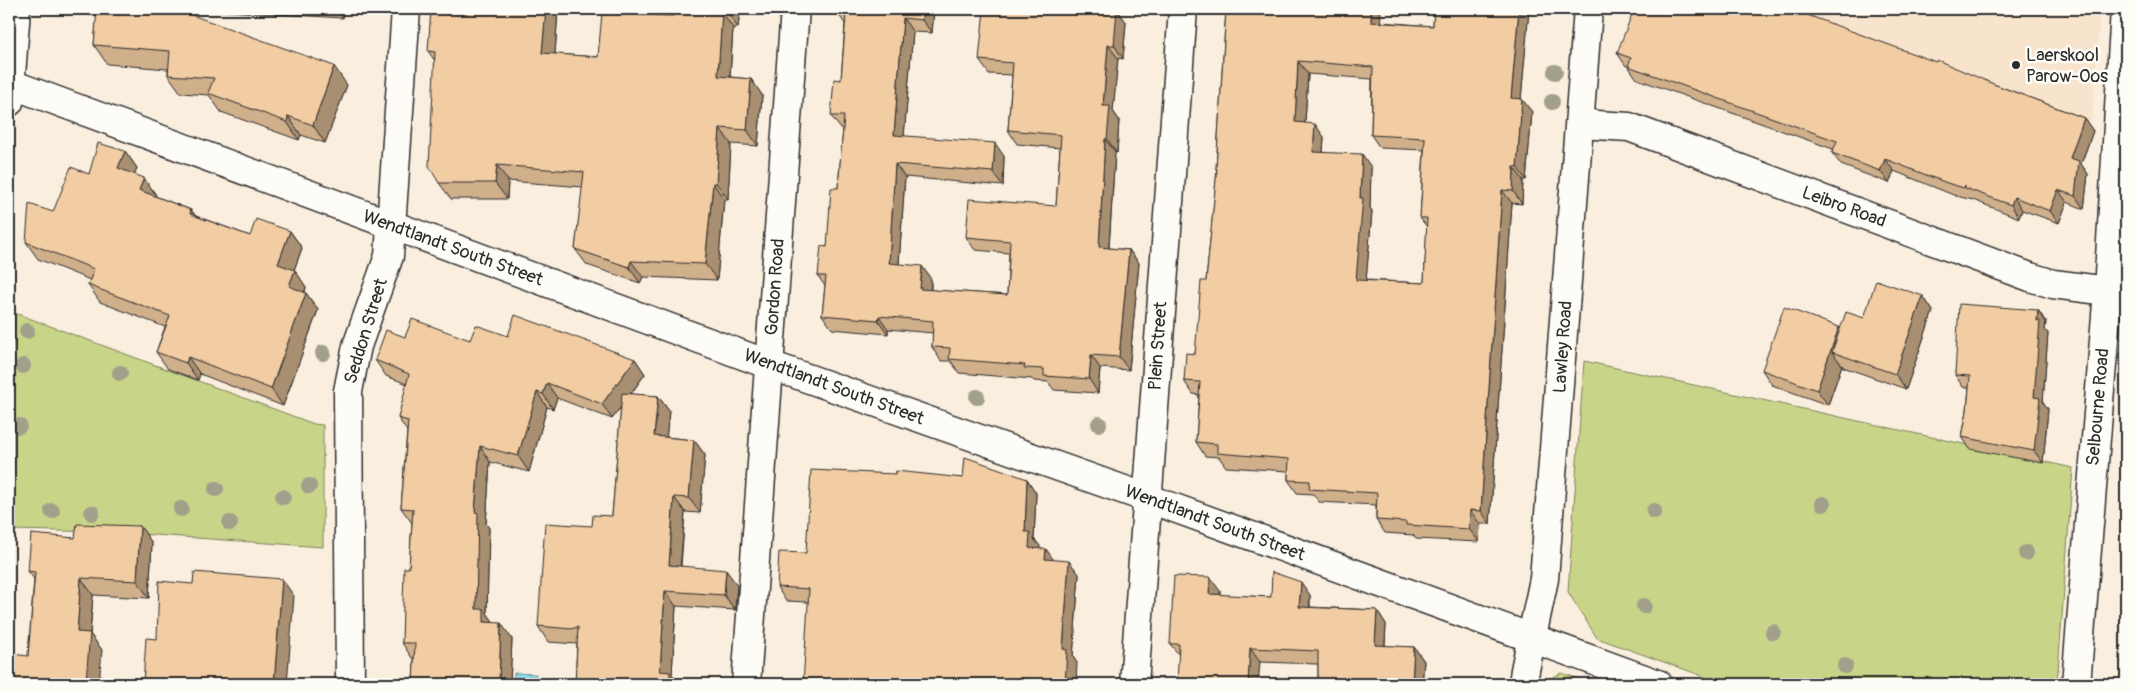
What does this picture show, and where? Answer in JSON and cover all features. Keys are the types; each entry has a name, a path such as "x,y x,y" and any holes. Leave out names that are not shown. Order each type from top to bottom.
{"street":[{"path":"10,94 16,9"},
{"name":"Seddon Street","path":"350,684 348,391 358,346 390,256 406,9"},
{"name":"Gordon Road","path":"746,684 795,9"},
{"name":"Plein Street","path":"1134,684 1183,9"},
{"name":"Lawley Road","path":"1523,684 1544,580 1588,9"},
{"name":"Selbourne Road","path":"2076,684 2108,291 2124,9"},
{"name":"Wendtlandt South Street","path":"10,94 392,225 770,365 1146,498 1658,684"},
{"name":"Leibro Road","path":"1580,124 1628,127 2053,284 2108,291"}],"shaded area":[{"name":"Laerskool Parow-Oos","path":"1779,9 2100,9 2092,122"}],"green space":[{"path":"15,313 314,424 323,425 323,547 112,532 9,530 9,398"},
{"path":"1584,361 2073,468 2057,684 1725,684 1597,638 1568,592"},
{"path":"1562,673 1593,684 1537,684"}],"water":[{"path":"514,673 536,674 535,684 514,684"}],"building":[{"path":"97,9 175,9 334,66 313,125 288,116 287,122 208,93 214,78 168,75 170,51 94,45"},
{"path":"431,9 546,9 542,53 598,57 602,13 673,16 673,9 727,9 727,12 722,12 718,76 751,79 747,130 720,128 716,183 713,183 705,264 631,261 629,267 575,249 584,172 497,165 495,183 439,183 429,166 435,52 428,51"},
{"path":"840,9 923,9 922,20 903,18 894,135 995,143 993,172 895,164 889,263 922,266 920,289 1007,295 1010,241 966,237 969,199 1056,206 1061,135 1008,130 1013,63 979,60 984,9 1117,9 1114,45 1108,45 1103,106 1110,106 1107,139 1105,139 1099,247 1129,250 1119,357 1091,355 1089,379 1044,376 1044,369 1024,368 1025,365 949,359 950,348 932,347 933,321 879,316 878,320 822,315 826,276 818,276 821,246 827,247 831,188 838,188 844,116 831,116 834,79 841,80 846,15 839,15"},
{"path":"1226,9 1371,9 1371,22 1433,26 1434,9 1519,9 1511,98 1522,99 1517,167 1514,167 1513,191 1502,190 1481,511 1470,510 1469,529 1406,525 1406,522 1376,520 1377,493 1309,489 1310,481 1288,480 1289,459 1217,453 1217,444 1196,442 1200,382 1184,381 1186,353 1195,354 1201,281 1206,281 1216,169","holes":["1298,61 1373,67 1371,135 1425,138 1420,218 1427,218 1424,283 1356,280 1363,198 1360,198 1362,154 1313,152 1315,124 1295,122"]},
{"path":"1634,9 1791,9 1936,62 1937,60 1996,85 2084,118 2070,158 2079,161 2075,196 2058,190 2050,211 2014,197 2011,205 1965,188 1965,185 1964,188 1947,183 1885,159 1880,171 1832,153 1837,141 1628,66 1631,58 1617,53"},
{"path":"98,143 125,151 118,168 144,178 139,190 191,210 190,214 250,236 256,219 290,231 278,264 295,270 289,286 306,293 271,389 188,357 186,363 156,352 170,316 88,285 94,269 26,242 29,204 53,212 71,167 89,174"},
{"path":"1876,280 1923,296 1895,374 1832,352 1846,312 1864,318"},
{"path":"1959,304 2038,310 2037,321 2040,321 2034,397 2040,398 2034,451 1962,437 1967,411 1970,376 1955,375"},
{"path":"1784,307 1839,327 1817,390 1762,370"},
{"path":"515,315 635,359 602,404 547,383 543,394 537,392 518,456 480,446 475,512 478,513 476,609 484,609 484,622 501,623 499,684 413,684 415,643 402,643 404,568 409,568 413,509 401,508 408,421 398,418 409,374 375,360 386,330 405,337 412,319 470,340 476,325 508,336"},
{"path":"622,393 658,396 654,436 694,440 689,498 674,497 669,565 726,570 724,595 665,591 660,671 670,672 669,684 575,684 578,627 571,629 538,626 545,523 592,526 593,515 612,516"},
{"path":"965,457 1027,479 1025,532 1030,532 1029,548 1046,549 1045,559 1069,561 1063,649 1067,650 1065,684 803,684 809,589 777,587 779,552 806,553 811,470 895,474 896,471 963,478"},
{"path":"77,524 140,526 137,581 81,578 77,632 90,633 86,681 118,684 9,684 12,654 28,656 35,572 28,571 31,534 75,538"},
{"path":"194,572 282,579 274,684 143,684 146,638 157,639 159,581 193,584"},
{"path":"1272,572 1301,582 1299,607 1377,610 1375,645 1414,647 1412,684 1318,684 1318,651 1250,648 1248,684 1177,684 1179,644 1170,644 1174,576 1210,577 1209,594 1271,597"}],"place":[{"name":"Laerskool Parow-Oos","path":"2016,65"}]}
